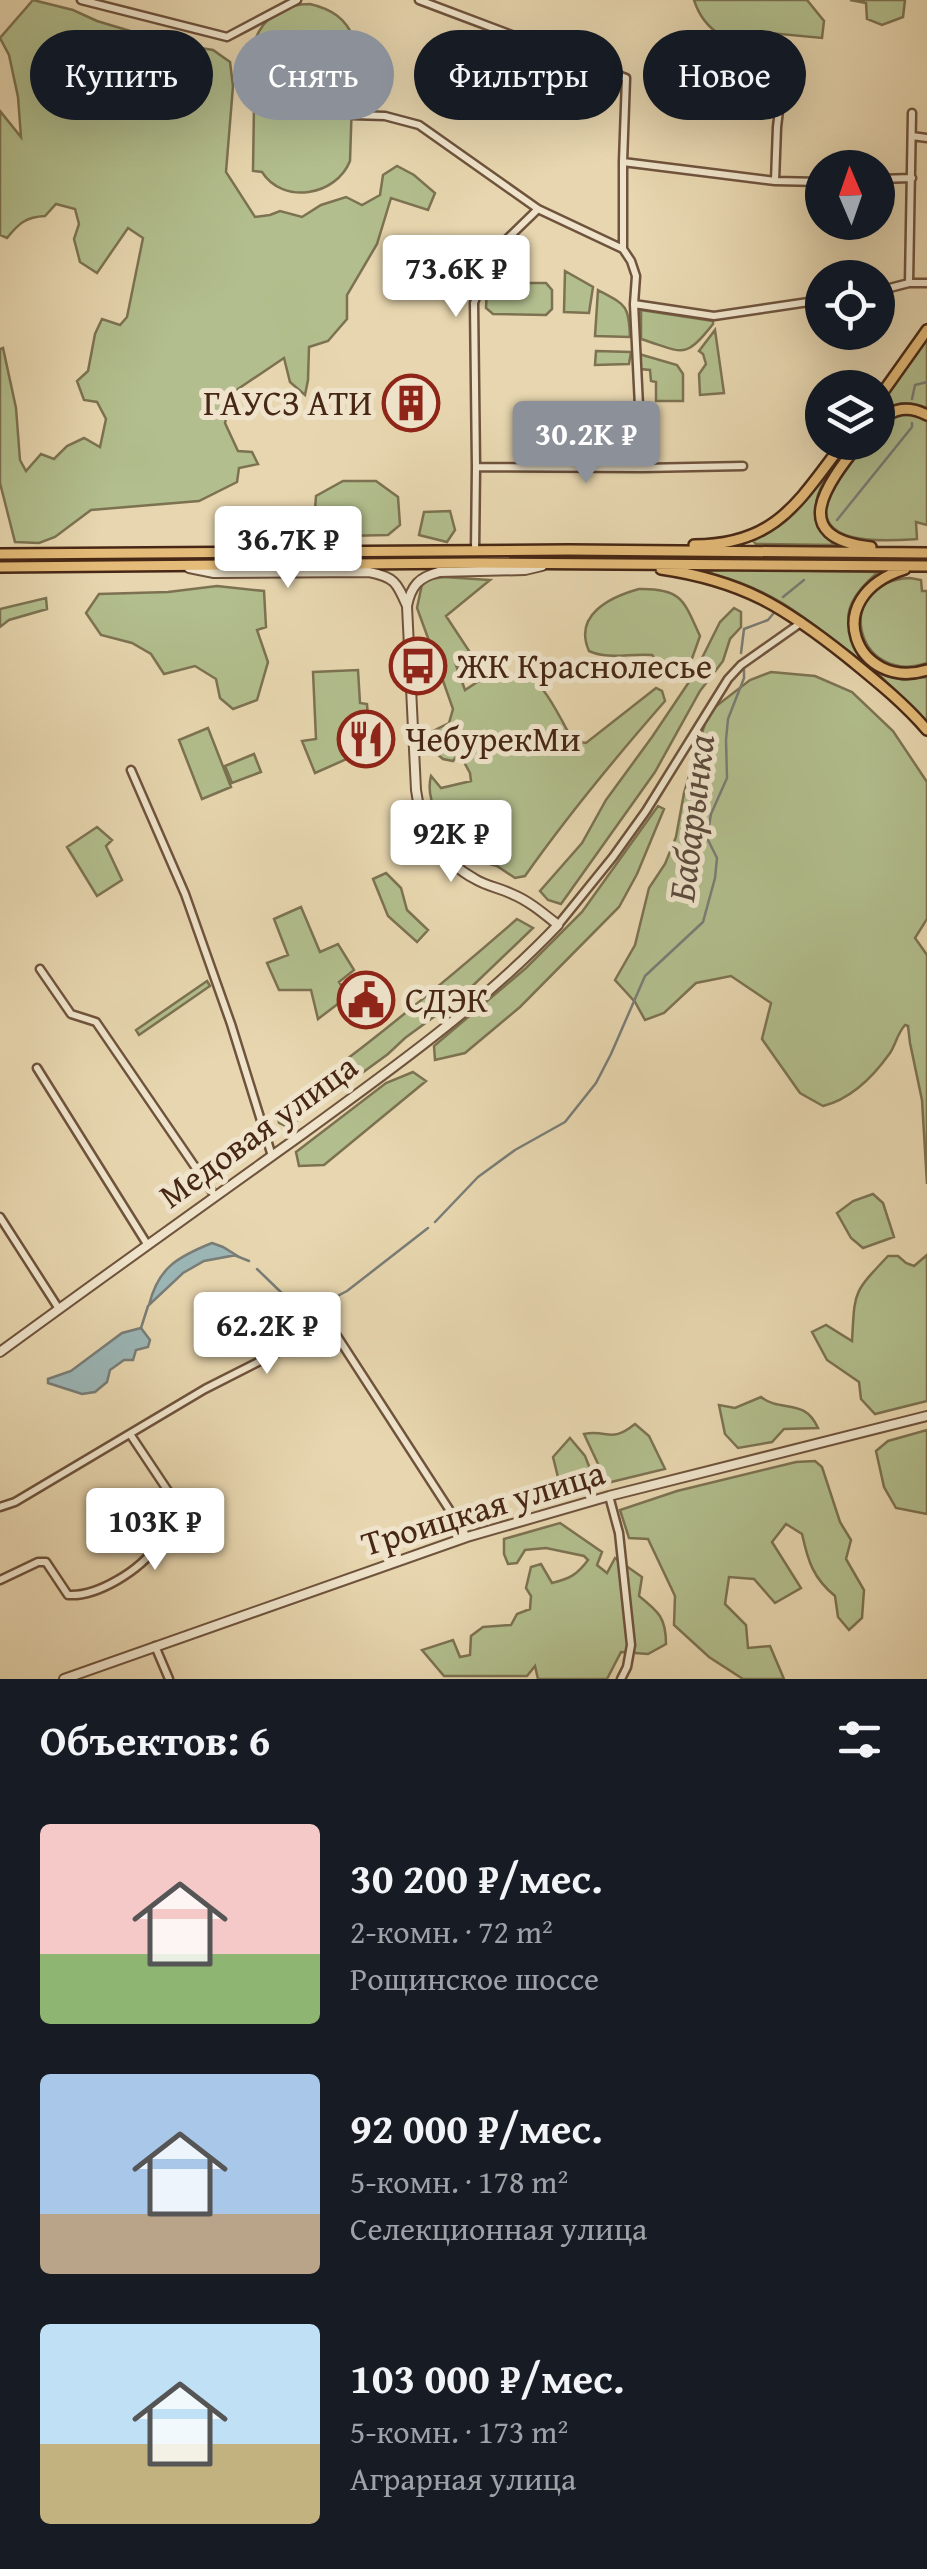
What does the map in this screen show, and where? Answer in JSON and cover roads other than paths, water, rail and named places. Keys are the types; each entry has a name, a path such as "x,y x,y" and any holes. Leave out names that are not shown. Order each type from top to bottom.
{"main road":[{"path":"895,375 927,330"},
{"path":"895,411 912,409 927,415"},
{"path":"569,550 717,544 757,534 791,509 830,460"},
{"path":"847,460 824,493 823,522 836,539 851,545 913,553"},
{"path":"0,554 569,550 927,553"},
{"path":"554,563 658,568 752,593 802,622 886,689 927,730"},
{"path":"0,567 554,563 927,566"},
{"path":"914,566 884,576 866,590 856,608 854,628 862,649 880,666 902,673 927,670"}],"street":[{"path":"81,0 227,37 297,0"},
{"path":"419,0 626,78 623,249"},
{"path":"909,283 912,113"},
{"path":"394,118 419,125 538,209 623,249 636,276 642,468"},
{"path":"775,181 778,120"},
{"path":"912,136 927,138"},
{"path":"623,162 805,182"},
{"path":"895,179 912,178"},
{"path":"476,551 474,303 489,261 538,209"},
{"path":"895,287 927,283"},
{"path":"634,304 714,316 805,303"},
{"path":"476,466 743,466"},
{"path":"406,606 413,586 438,572 525,570 554,563"},
{"path":"178,566 214,572 369,572 394,580 406,606 416,790 426,828 451,862 474,879 530,904 558,925"},
{"name":"Медовая улица","path":"0,1352 417,1051 480,999 558,925 604,868 646,811 728,679 740,665 802,622"},
{"path":"131,770 185,894 272,1156"},
{"path":"40,968 71,1014 96,1022 215,1196"},
{"path":"36,1068 147,1244"},
{"path":"0,1216 60,1309"},
{"path":"0,1507 15,1502 205,1389 318,1329 330,1328 467,1537"},
{"name":"Троицкая улица","path":"64,1679 467,1537 609,1496 927,1416"},
{"path":"0,1580 46,1562 68,1594 78,1595 108,1586 156,1548 178,1511 130,1434"},
{"path":"609,1496 619,1534 631,1644 628,1667 621,1679"},
{"path":"155,1646 169,1679"}],"water":[{"path":"212,1243 236,1255 204,1261 183,1273 149,1305 158,1282 171,1265"},
{"path":"141,1328 150,1340 148,1347 136,1350 133,1360 124,1360 110,1370 107,1382 95,1392 82,1394 48,1383 48,1379 71,1371 122,1333"}],"waterway":[{"name":"Бабарынка","path":"912,399 915,385 927,382"},
{"name":"Бабарынка","path":"837,520 912,423"},
{"name":"Бабарынка","path":"783,597 804,580"},
{"name":"Бабарынка","path":"741,653 744,629 768,620 773,614"},
{"name":"Бабарынка","path":"435,1222 478,1177 515,1150 565,1122 596,1083 645,976 703,922 717,858 707,838 711,814 727,778 728,719 744,670"},
{"name":"Бабарынка","path":"257,1269 289,1300 328,1301 347,1291 428,1228"},
{"name":"Бабарынка","path":"234,1255 249,1261"},
{"name":"Бабарынка","path":"141,1328 148,1306"}],"place":[{"name":"ГАУСЗ АТИ","path":"411,403"},
{"name":"ЖК Краснолесье","path":"418,666"},
{"name":"ЧебурекМи","path":"366,739"},
{"name":"СДЭК","path":"366,1000"}]}
